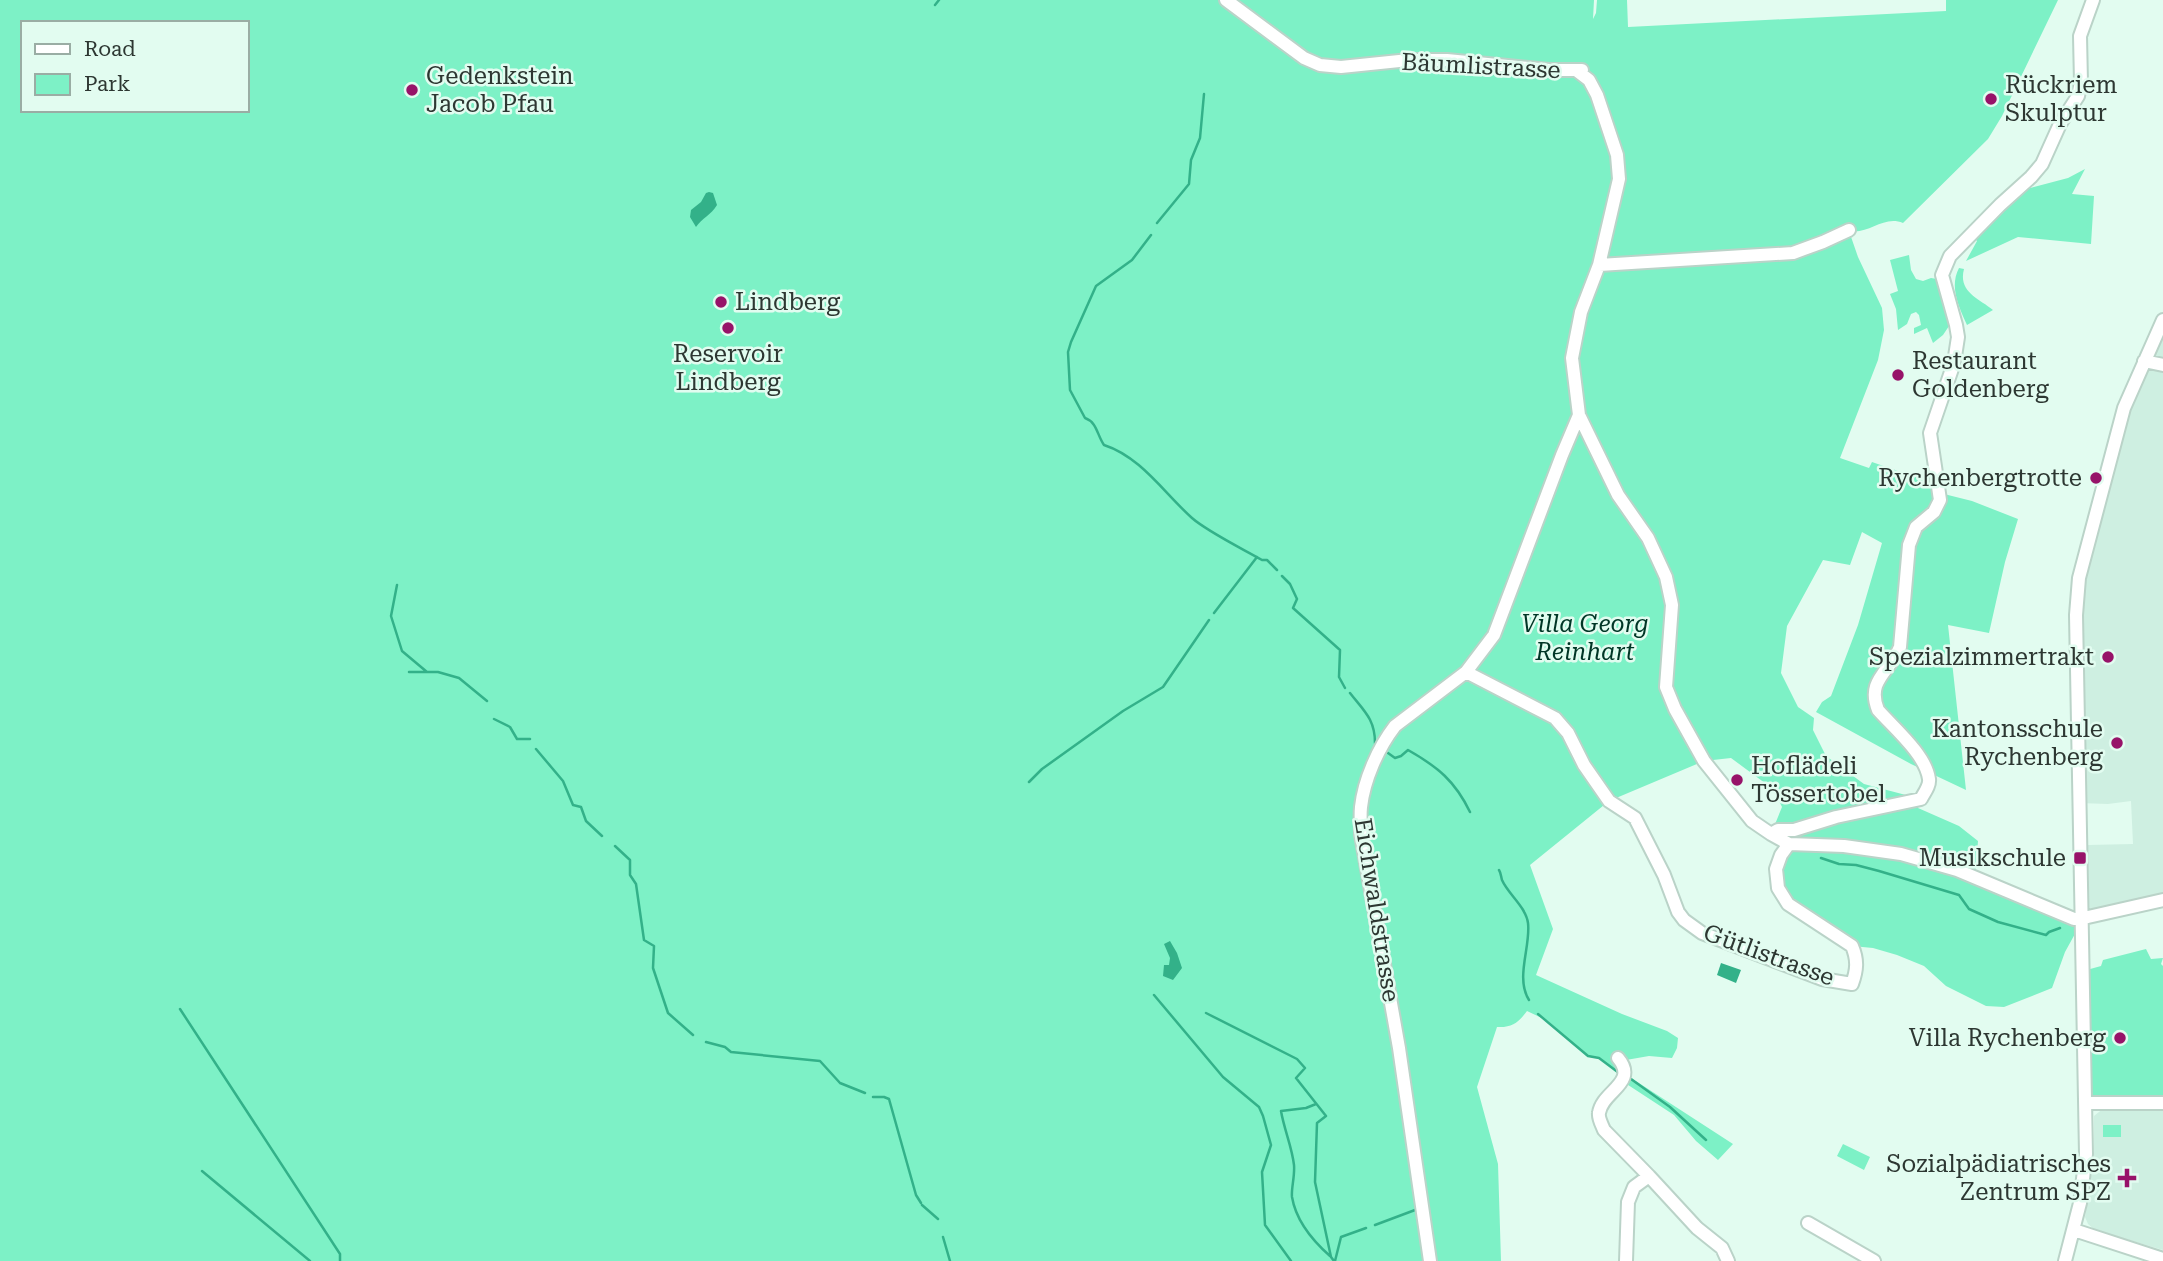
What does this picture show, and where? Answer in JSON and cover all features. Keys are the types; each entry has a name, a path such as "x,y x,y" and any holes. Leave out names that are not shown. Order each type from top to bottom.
{"street":[{"name":"Bäumlistrasse","path":"1226,0 1304,58 1320,65 1341,67 1409,60 1447,60 1582,70 1597,95 1617,155 1619,179 1599,265"},
{"path":"1770,834 1778,830 1794,830 1836,817 1920,800 1930,781 1923,761 1878,710 1874,689 1900,647 1912,534 1916,527 1934,512 1940,500 1930,433 1954,363 1958,337 1942,275 1950,256 2042,164 2060,124 2078,96 2081,82 2080,36 2093,0"},
{"path":"1849,230 1793,253 1599,265 1581,312 1572,358 1579,415 1618,495 1648,538 1666,577 1672,605 1666,687 1675,709 1704,761 1752,821 1788,844 1844,846 1900,854 1957,870 2074,919 2163,900"},
{"path":"2065,1261 2080,1203 2086,1154 2076,615 2079,578 2124,408 2163,320"},
{"path":"2144,361 2163,365"},
{"name":"Eichwaldstrasse","path":"1430,1261 1398,1048 1361,835 1361,806 1371,771 1387,736 1395,726 1466,672 1494,635 1579,415"},
{"name":"Gütlistrasse","path":"1466,672 1555,718 1568,733 1584,765 1609,801 1635,818 1684,920 1702,933 1822,979 1852,984 1857,970 1857,957 1852,946 1788,904 1778,888 1776,869 1788,844"},
{"path":"1618,1058 1625,1074 1619,1085 1604,1100 1598,1114 1604,1130 1697,1227 1722,1248 1728,1261"},
{"path":"2086,1103 2163,1103"},
{"path":"1626,1261 1628,1202 1634,1187 1649,1176"},
{"path":"1808,1223 1874,1261"},
{"path":"2074,1230 2163,1259"}],"shaded area":[{"path":"709,192 713,193 717,205 696,227 690,217 691,210"},
{"path":"2163,320 2163,900 2089,914 2088,845 2133,844 2131,801 2108,804 2079,803 2076,615 2124,408"},
{"path":"1170,941 1182,968 1173,980 1163,976 1164,965 1169,965 1170,958 1164,944"},
{"path":"1721,963 1741,970 1736,983 1717,975"},
{"name":"Sozialpädiatrisches Zentrum SPZ","path":"2163,1107 2163,1250 2095,1230 2085,1217 2094,1157 2094,1116 2104,1108"}],"green space":[{"name":"Lindberg","path":"0,0 1594,0 1593,19 1597,0 1627,0 1628,27 1946,11 1946,0 2058,0 2002,116 1988,139 1903,223 1889,221 1863,230 1849,231 1882,308 1884,330 1878,360 1840,458 1869,468 1872,462 1924,480 1933,461 1940,493 1972,501 2018,519 1989,633 1948,625 1966,790 1911,764 1816,712 1822,702 1831,696 1858,625 1882,543 1862,532 1850,565 1823,560 1787,626 1781,673 1798,707 1814,718 1813,730 1826,756 1864,784 1921,799 1918,808 1959,826 1978,841 1975,879 2074,919 2076,932 2065,952 2052,988 2004,1007 1986,1006 1946,986 1924,966 1873,948 1852,946 1788,904 1778,888 1788,844 1771,834 1782,807 1773,789 1731,758 1704,761 1609,801 1530,865 1553,929 1536,975 1667,1031 1678,1038 1677,1048 1672,1058 1649,1056 1626,1060 1619,1073 1599,1058 1588,1056 1548,1021 1527,1011 1515,1024 1497,1027 1477,1087 1498,1164 1501,1261 0,1261"},
{"path":"2085,169 2072,194 2094,196 2091,244 2018,237 1966,261 1977,241 1971,234 2015,192 2068,178"},
{"path":"1909,255 1911,270 1916,279 1937,279 1951,323 1933,343 1927,328 1914,334 1914,328 1921,325 1916,312 1911,314 1907,324 1898,330 1896,309 1890,294 1898,291 1890,260"},
{"path":"1959,268 1964,269 1964,283 1971,294 1993,310 1967,325 1955,290"},
{"path":"2146,949 2151,959 2163,958 2163,1103 2086,1103 2083,971 2101,966 2103,960"},
{"path":"1625,1074 1733,1144 1718,1160 1696,1141 1674,1115 1622,1081"},
{"path":"2103,1125 2121,1125 2121,1137 2103,1137"},
{"path":"1843,1144 1870,1157 1864,1170 1837,1156"}],"waterway":[{"path":"935,5 939,0"},
{"path":"1157,223 1189,184 1191,160 1200,138 1204,94"},
{"path":"1151,235 1132,260 1096,286 1068,352 1070,390 1104,445 1141,467 1199,523 1216,535 1262,560 1267,560 1277,570"},
{"path":"1214,613 1257,557"},
{"path":"1282,576 1290,584 1297,599 1293,608 1340,650 1339,677 1345,688"},
{"path":"397,585 391,616 402,651 427,672"},
{"path":"1029,782 1042,769 1123,711 1163,687 1209,620"},
{"path":"409,672 438,672 459,678 487,701"},
{"path":"1350,693 1371,721 1375,743"},
{"path":"494,719 510,727 517,739 530,739"},
{"path":"536,749 563,781 573,805 581,807 586,821 602,836"},
{"path":"1388,753 1395,758 1408,750 1428,762 1452,783 1470,812"},
{"path":"615,846 630,860 630,875 636,884 644,940 654,946 653,968 668,1013 693,1035"},
{"path":"1821,858 1879,871 1959,895 1969,909 1998,922 2046,935 2060,928"},
{"path":"1499,870 1502,880 1527,917 1523,982 1529,1000"},
{"path":"1154,995 1223,1077 1259,1107 1271,1145 1262,1172 1265,1225 1291,1261"},
{"path":"180,1009 340,1254 340,1261"},
{"path":"1206,1013 1297,1059 1305,1068 1296,1078 1326,1116 1317,1123 1315,1182 1334,1261"},
{"path":"1538,1014 1588,1056 1599,1058 1619,1073"},
{"path":"706,1042 725,1047 731,1052 820,1061 840,1083 865,1093"},
{"path":"1631,1079 1670,1107 1706,1140"},
{"path":"873,1097 889,1099 916,1195 921,1203"},
{"path":"1316,1104 1281,1111 1294,1165 1294,1206 1306,1230 1330,1256"},
{"path":"202,1171 310,1261"},
{"path":"922,1205 938,1219"},
{"path":"1375,1225 1415,1210"},
{"path":"1335,1261 1341,1237 1366,1228"},
{"path":"943,1237 950,1261"}],"place":[{"name":"Gedenkstein Jacob Pfau","path":"412,90"},
{"name":"Rückriem Skulptur","path":"1991,99"},
{"name":"Lindberg","path":"721,302"},
{"name":"Reservoir Lindberg","path":"728,328"},
{"name":"Restaurant Goldenberg","path":"1898,375"},
{"name":"Rychenbergtrotte","path":"2096,478"},
{"name":"Spezialzimmertrakt","path":"2108,657"},
{"name":"Kantonsschule Rychenberg","path":"2117,743"},
{"name":"Hoflädeli Tössertobel","path":"1737,780"},
{"name":"Musikschule","path":"2080,858"},
{"name":"Villa Rychenberg","path":"2120,1038"},
{"name":"Sozialpädiatrisches Zentrum SPZ","path":"2127,1178"}],"park label":[{"name":"Villa Georg Reinhart","path":"1585,638"}]}
